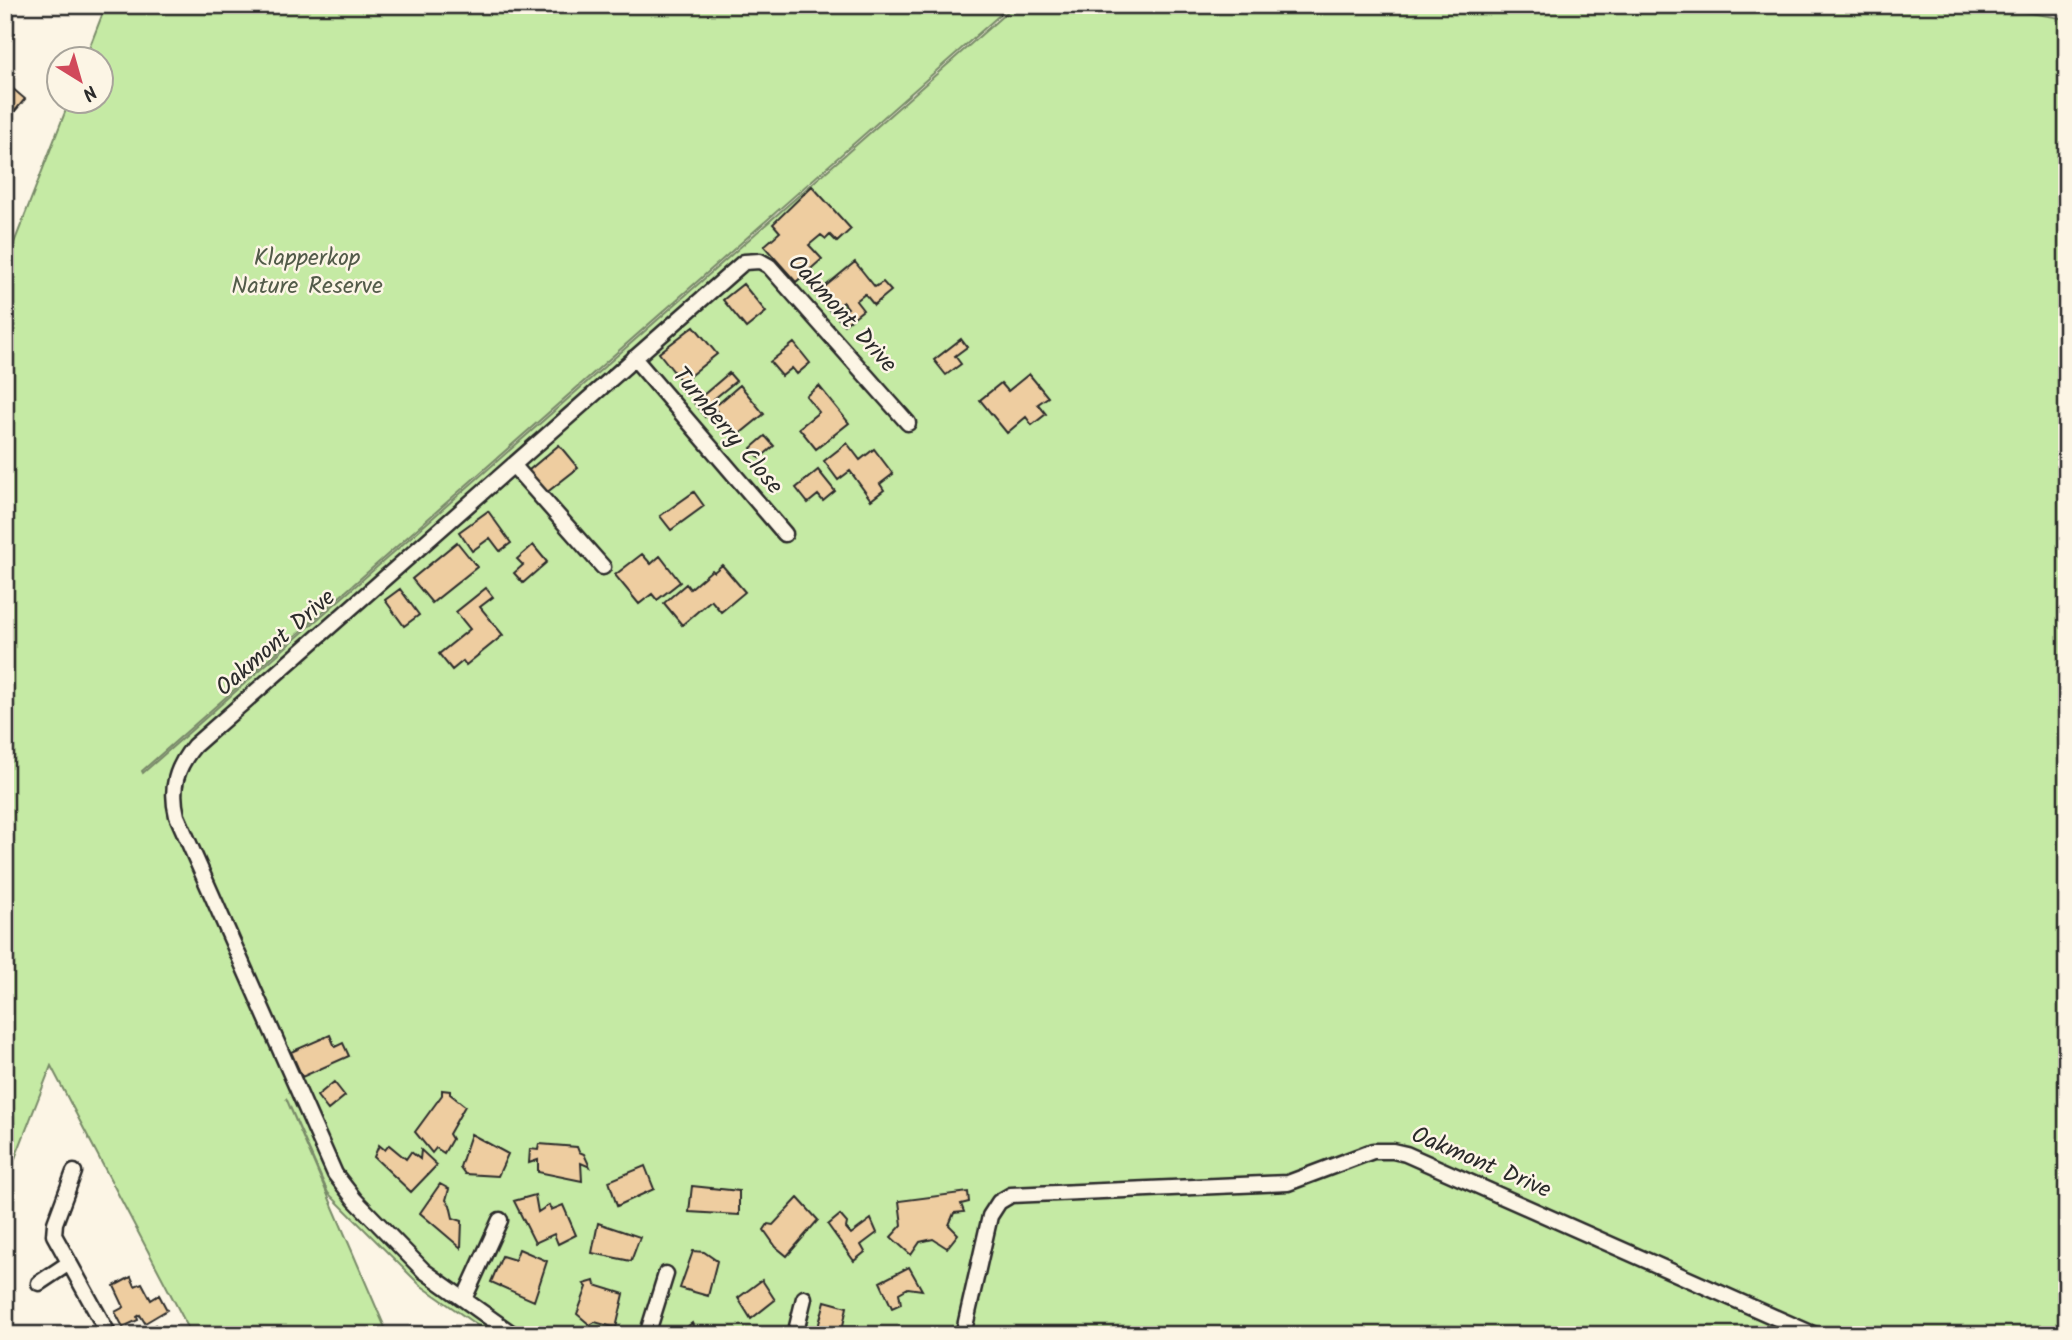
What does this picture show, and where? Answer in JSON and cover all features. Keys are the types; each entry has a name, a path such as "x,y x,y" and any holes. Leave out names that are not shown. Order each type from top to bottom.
{"street":[{"name":"Oakmont Drive","path":"514,1335 424,1270 355,1200 335,1174 177,816 174,788 179,767 194,746 738,266 748,261 760,261 773,270 908,423"},
{"name":"Turnberry Close","path":"634,358 785,534"},
{"path":"513,465 603,567"},
{"name":"Oakmont Drive","path":"962,1335 990,1216 999,1202 1011,1195 1288,1183 1364,1153 1382,1150 1406,1154 1815,1335"},
{"path":"74,1171 53,1231 57,1243 109,1335"},
{"path":"464,1299 500,1220"},
{"path":"39,1283 69,1263"},
{"path":"647,1335 666,1274"},
{"path":"795,1335 804,1298"}],"green space":[{"name":"Klapperkop Nature Reserve","path":"106,5 1011,5 142,771 143,773 1015,5 1981,5 2067,19 2067,1335 491,1335 420,1285 328,1193 286,1098 386,1330 399,1335 192,1335 51,1066 5,1184 5,266 64,116 116,116 116,46 90,46"}],"building":[{"path":"5,82 25,99 5,123"},
{"path":"812,186 851,229 837,242 830,235 826,239 821,235 809,245 822,259 796,282 764,246 780,232 773,224"},
{"path":"855,262 875,287 883,282 891,291 874,305 865,294 856,301 863,310 844,325 836,316 848,308 843,302 831,312 816,294"},
{"path":"743,284 766,312 746,328 723,300"},
{"path":"694,326 717,354 682,382 659,353"},
{"path":"961,339 967,347 955,356 961,364 946,375 934,360"},
{"path":"794,343 810,363 797,374 792,368 782,376 770,362"},
{"path":"729,373 736,381 714,399 718,404 740,385 764,414 737,436 715,409 705,417 694,403"},
{"path":"1029,374 1048,397 1038,404 1046,414 1032,425 1026,417 1007,433 980,400 1001,383 1008,391"},
{"path":"819,386 849,423 816,449 799,428 819,412 806,396"},
{"path":"765,436 774,446 760,458 751,448"},
{"path":"847,443 860,460 874,449 893,474 880,484 884,490 871,500 850,471 838,480 824,461"},
{"path":"559,445 578,468 546,493 528,471"},
{"path":"818,470 835,491 823,501 818,495 808,503 796,488"},
{"path":"694,492 704,506 671,530 660,516"},
{"path":"488,511 511,543 500,551 490,538 472,551 459,532"},
{"path":"457,542 477,567 432,603 412,579"},
{"path":"533,545 547,562 523,583 514,573 523,565 517,559"},
{"path":"642,554 651,564 660,556 680,582 657,600 652,594 639,604 615,575"},
{"path":"722,565 745,592 721,612 711,600 682,625 664,603 686,584 690,589"},
{"path":"486,588 493,597 480,607 503,635 466,665 463,661 452,670 439,654 470,629 456,612"},
{"path":"400,589 419,615 404,626 385,600"},
{"path":"330,1035 335,1047 343,1043 349,1056 302,1077 291,1052"},
{"path":"334,1082 345,1096 328,1110 317,1096"},
{"path":"442,1090 450,1091 450,1094 465,1106 449,1134 452,1139 444,1153 436,1148 432,1153 415,1132 442,1095"},
{"path":"471,1134 508,1154 498,1176 465,1174 460,1167"},
{"path":"539,1144 577,1147 590,1167 581,1163 582,1181 538,1172 538,1160 529,1163 530,1149 538,1150"},
{"path":"379,1145 385,1150 389,1145 406,1159 411,1152 420,1159 421,1150 437,1165 411,1192 374,1157"},
{"path":"645,1166 654,1189 617,1206 609,1181"},
{"path":"440,1184 449,1189 446,1200 453,1218 462,1221 461,1248 420,1213"},
{"path":"692,1186 739,1191 739,1215 689,1212"},
{"path":"968,1192 969,1202 961,1204 964,1212 954,1213 949,1225 958,1234 947,1248 933,1239 920,1242 911,1255 891,1237 902,1225 899,1201"},
{"path":"535,1195 538,1212 549,1205 551,1210 563,1205 576,1235 558,1244 554,1234 535,1243 514,1201"},
{"path":"798,1198 818,1220 787,1256 776,1247 764,1230 768,1224 773,1225"},
{"path":"840,1215 851,1234 871,1219 877,1233 861,1245 865,1252 854,1261 828,1225"},
{"path":"598,1223 640,1237 631,1261 592,1253"},
{"path":"519,1249 547,1261 534,1301 491,1282 502,1256 515,1260"},
{"path":"693,1251 704,1252 717,1261 708,1296 680,1288"},
{"path":"909,1267 922,1290 908,1288 899,1293 901,1304 892,1308 880,1282"},
{"path":"131,1277 135,1286 142,1283 151,1300 159,1295 167,1310 145,1323 140,1315 138,1320 123,1327 115,1312 124,1307 114,1286"},
{"path":"762,1280 775,1300 751,1319 738,1298"},
{"path":"594,1281 595,1285 624,1294 616,1328 595,1322 590,1325 577,1314 587,1287 584,1284"},
{"path":"825,1301 847,1307 841,1335 816,1335"},
{"path":"692,1323 697,1335 669,1335 675,1331 678,1334"},
{"path":"155,1325 159,1333 165,1329 169,1335 139,1335"}]}
